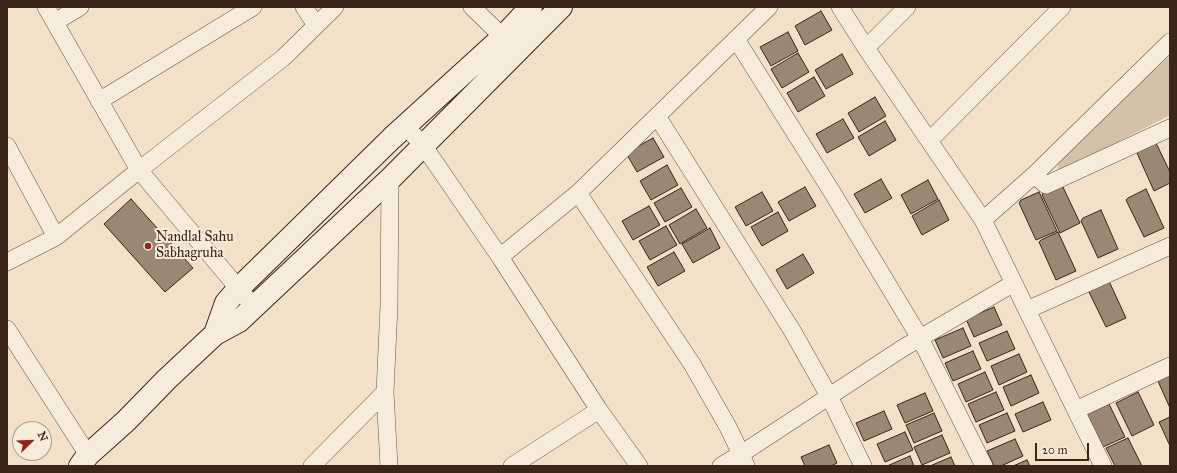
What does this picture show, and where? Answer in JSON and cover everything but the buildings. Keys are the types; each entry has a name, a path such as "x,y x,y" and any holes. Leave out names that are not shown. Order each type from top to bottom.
{"main road":[{"path":"215,334 226,303 238,289 405,126 531,7"},
{"path":"84,460 215,334 239,321 390,179 561,7"}],"street":[{"path":"80,7 51,14 139,170 254,307"},
{"path":"99,101 253,7"},
{"path":"304,7 316,25"},
{"path":"7,262 56,237 139,170 283,58 335,7"},
{"path":"472,7 502,36"},
{"path":"500,257 578,193 769,7"},
{"path":"840,7 866,48 983,220 1103,466"},
{"path":"866,48 907,7"},
{"path":"930,140 1062,7"},
{"path":"736,39 832,192 920,338 984,466"},
{"path":"983,220 1034,175 1170,42"},
{"path":"657,116 793,332 829,396 863,466"},
{"path":"405,126 423,145 500,257 599,410 639,466"},
{"path":"1034,175 1046,185 1170,128"},
{"path":"7,146 56,237"},
{"path":"389,466 385,392 389,306 390,179"},
{"path":"578,193 692,364 728,427 743,460"},
{"path":"1027,310 1170,246"},
{"path":"721,466 743,460 829,396 920,338 1014,283"},
{"path":"7,329 84,460"},
{"path":"1076,410 1170,366"},
{"path":"312,466 385,392"},
{"path":"512,466 599,410"}],"shaded area":[{"path":"1170,56 1170,115 1060,172 1056,160"}],"place":[{"name":"Nandlal Sahu Sabhagruha","path":"148,246"}]}
